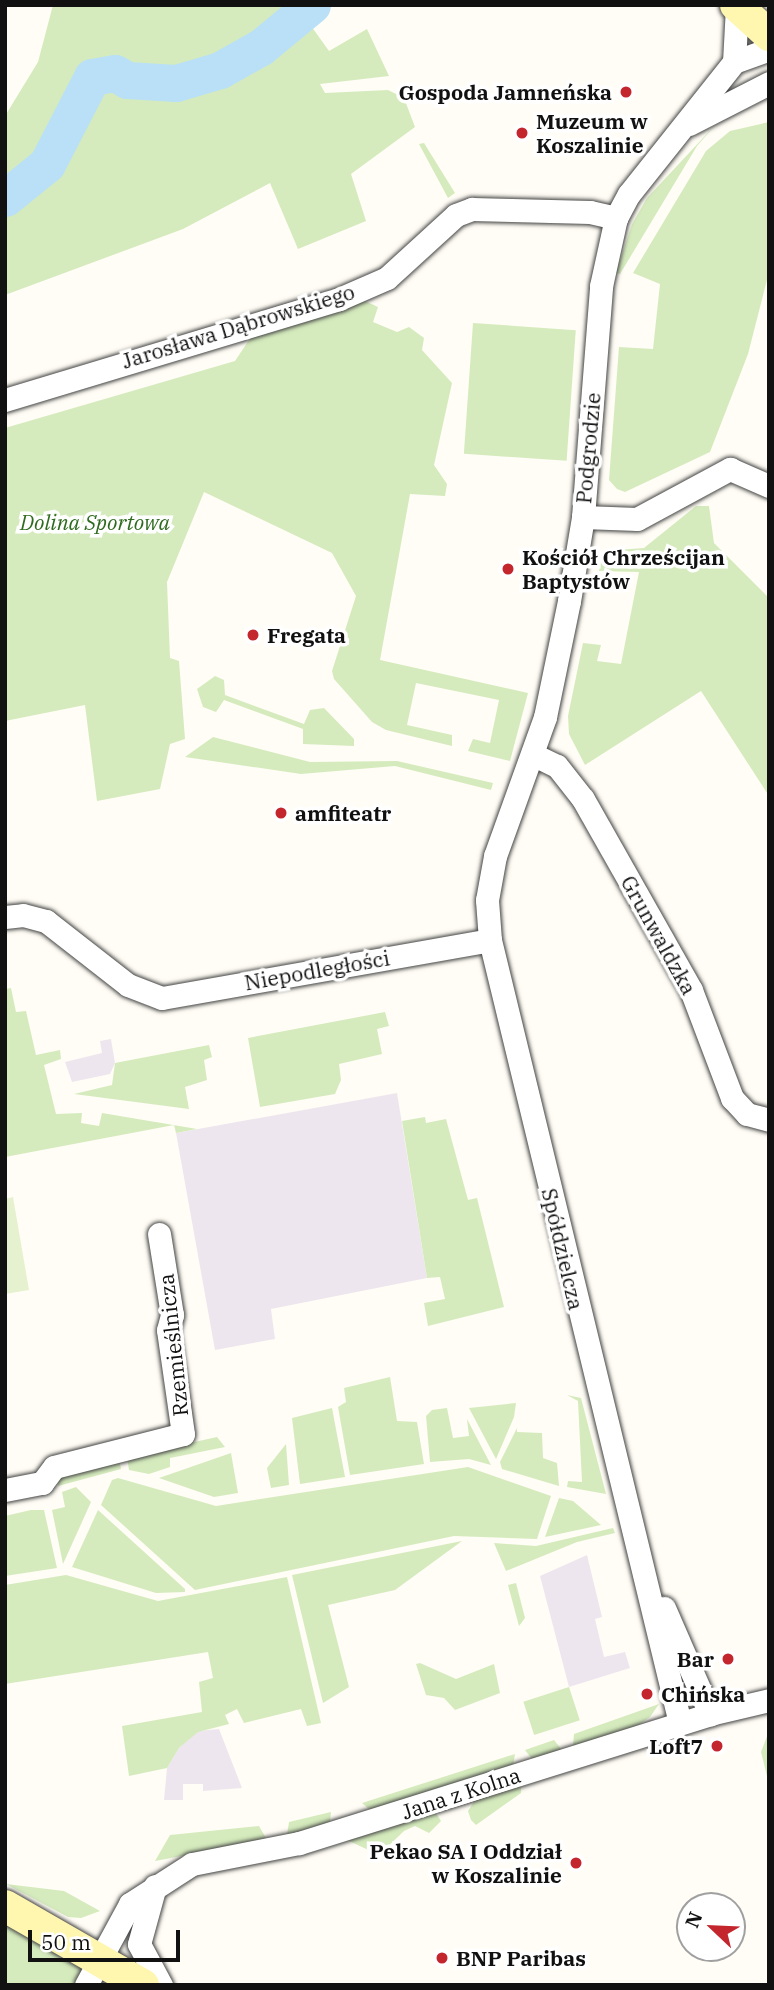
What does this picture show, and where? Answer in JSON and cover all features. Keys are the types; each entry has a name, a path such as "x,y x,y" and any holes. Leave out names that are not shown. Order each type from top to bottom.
{"street":[{"path":"737,6 769,35"},
{"path":"737,6 734,62 769,49"},
{"name":"Podgrodzie","path":"490,940 488,900 495,856 534,755 583,517 601,286 616,218 680,129 734,62"},
{"name":"Podgrodzie","path":"680,129 768,82"},
{"name":"Jarosława Dąbrowskiego","path":"5,400 339,299 387,278 456,215 472,209 590,212 616,218"},
{"path":"583,517 637,519 730,469 769,486"},
{"name":"Grunwaldzka","path":"534,755 558,766 583,799 691,990 732,1098 747,1114 769,1120"},
{"name":"Niepodległości","path":"5,917 23,915 46,921 128,985 162,998 490,940"},
{"name":"Spółdzielcza","path":"490,940 642,1557 680,1723"},
{"name":"Rzemieślnicza","path":"5,1490 42,1483 54,1467 183,1434 159,1234"},
{"name":"Spółdzielcza","path":"642,1557 710,1714"},
{"name":"Jana z Kolna","path":"92,1973 130,1904 192,1864 331,1834 680,1723 769,1700"},
{"path":"155,1886 139,1944 161,1985"},
{"path":"5,1906 92,1973 143,1985"}],"shaded area":[{"path":"111,1039 115,1063 110,1074 72,1082 65,1062 102,1053 100,1041"},
{"path":"397,1093 427,1278 271,1309 275,1339 215,1350 176,1133"},
{"path":"587,1555 602,1617 595,1619 604,1657 625,1652 630,1668 569,1687 540,1576"},
{"path":"219,1729 242,1788 203,1791 203,1784 183,1784 183,1800 164,1800 167,1768 179,1748 198,1731"}],"green space":[{"path":"53,5 311,5 284,31 289,39 309,23 329,51 367,29 389,76 320,84 325,93 388,90 404,98 415,127 351,174 366,221 298,249 270,183 183,229 5,295 5,116 38,62"},
{"path":"769,122 769,272 748,354 710,452 625,492 617,489 609,480 619,347 653,349 660,284 633,273 706,151 730,131"},
{"path":"717,123 697,146 620,274 616,273 632,224 647,198"},
{"path":"424,143 455,193 448,198 419,144"},
{"name":"Dolina Sportowa","path":"365,301 378,307 373,322 397,332 409,327 424,338 422,350 452,383 434,465 447,484 445,496 410,494 380,660 528,693 510,761 468,751 473,739 490,743 499,700 416,683 407,725 452,735 452,746 386,730 372,722 334,679 332,671 356,596 332,553 204,492 167,582 170,658 179,661 185,739 170,744 160,789 97,801 85,705 5,721 5,428 235,361 251,337"},
{"path":"473,323 576,330 567,461 464,454"},
{"path":"696,506 709,506 714,543 769,598 769,796 701,691 585,765 569,734 568,716 583,643 601,645 597,661 621,664 639,572 599,571 603,551 644,548"},
{"path":"215,676 224,680 225,695 304,724 310,710 324,708 354,739 354,746 303,744 303,729 224,700 216,712 203,707 197,689"},
{"path":"213,737 310,762 397,761 493,783 491,790 395,766 301,774 185,757"},
{"path":"11,988 16,1012 26,1011 36,1055 60,1050 61,1059 44,1065 56,1114 82,1113 81,1123 99,1126 102,1113 174,1125 5,1157 5,989"},
{"path":"385,1012 389,1026 377,1029 382,1054 339,1064 341,1080 335,1094 260,1107 248,1038"},
{"path":"209,1045 212,1057 204,1060 207,1080 185,1087 189,1109 74,1094 112,1085 115,1063"},
{"path":"425,1117 426,1123 446,1119 468,1200 477,1198 504,1307 428,1326 424,1303 445,1299 440,1277 427,1278 402,1121"},
{"path":"174,1125 197,1129 176,1133"},
{"path":"13,1197 29,1290 5,1294 5,1199"},
{"path":"390,1377 397,1421 417,1422 424,1464 350,1475 338,1407 346,1402 344,1388"},
{"path":"567,1395 581,1398 606,1494 567,1487 568,1481 582,1482 578,1401"},
{"path":"516,1403 514,1417 496,1459 469,1408"},
{"path":"332,1408 345,1477 300,1484 292,1418"},
{"path":"447,1408 453,1438 469,1436 467,1419 491,1465 469,1459 430,1462 426,1416 432,1410"},
{"path":"517,1428 517,1432 542,1433 543,1458 557,1463 559,1486 502,1469 500,1462"},
{"path":"217,1437 225,1447 170,1458 170,1467 149,1474 129,1470 127,1457"},
{"path":"286,1444 289,1485 271,1488 267,1468"},
{"path":"231,1453 238,1493 214,1497 159,1478"},
{"path":"119,1458 121,1469 58,1486 59,1472"},
{"path":"468,1467 551,1496 537,1539 454,1536 195,1590 101,1505 112,1480 118,1478 216,1506"},
{"path":"76,1487 91,1502 63,1564 52,1510 65,1507 62,1492"},
{"path":"559,1498 573,1501 601,1525 545,1537"},
{"path":"44,1510 57,1568 5,1576 5,1516"},
{"path":"98,1510 185,1589 185,1592 156,1593 72,1567"},
{"path":"613,1528 615,1533 577,1542 506,1571 494,1543 536,1546"},
{"path":"462,1541 395,1590 328,1605 349,1687 323,1703 292,1575"},
{"path":"66,1575 158,1601 287,1577 321,1723 307,1726 301,1709 244,1723 237,1709 225,1715 229,1724 198,1732 179,1748 167,1768 129,1776 122,1726 202,1712 199,1682 213,1678 208,1652 5,1684 5,1585"},
{"path":"516,1583 525,1618 519,1626 508,1585"},
{"path":"420,1663 456,1679 494,1664 500,1693 455,1710 444,1698 426,1695 416,1664"},
{"path":"569,1687 580,1720 534,1735 523,1702"},
{"path":"659,1704 650,1717 635,1727 573,1746 574,1734"},
{"path":"769,1731 769,1784 761,1752"},
{"path":"554,1740 562,1750 532,1759 525,1750"},
{"path":"515,1754 513,1766 370,1810 362,1803"},
{"path":"521,1786 521,1793 476,1825 471,1820 468,1811 475,1800"},
{"path":"331,1812 330,1823 287,1835 289,1822"},
{"path":"436,1813 441,1821 429,1833 415,1826 404,1831 379,1855 347,1840"},
{"path":"259,1826 267,1840 155,1861 170,1835"},
{"path":"6,1884 64,1891 100,1911 81,1918 68,1917"},
{"path":"5,1921 83,1968 76,1985 5,1983"}],"waterway":[{"path":"5,198 47,164 92,77 115,73 127,80 176,83 220,70 261,47 312,5"}],"place":[{"name":"Gospoda Jamneńska","path":"626,92"},
{"name":"Muzeum w Koszalinie","path":"522,133"},
{"name":"Kościół Chrześcijan Baptystów","path":"508,569"},
{"name":"Fregata","path":"253,635"},
{"name":"amfiteatr","path":"281,813"},
{"name":"Bar","path":"728,1659"},
{"name":"Chińska","path":"647,1694"},
{"name":"Loft7","path":"717,1746"},
{"name":"Pekao SA I Oddział w Koszalinie","path":"576,1863"},
{"name":"BNP Paribas","path":"442,1958"}]}
